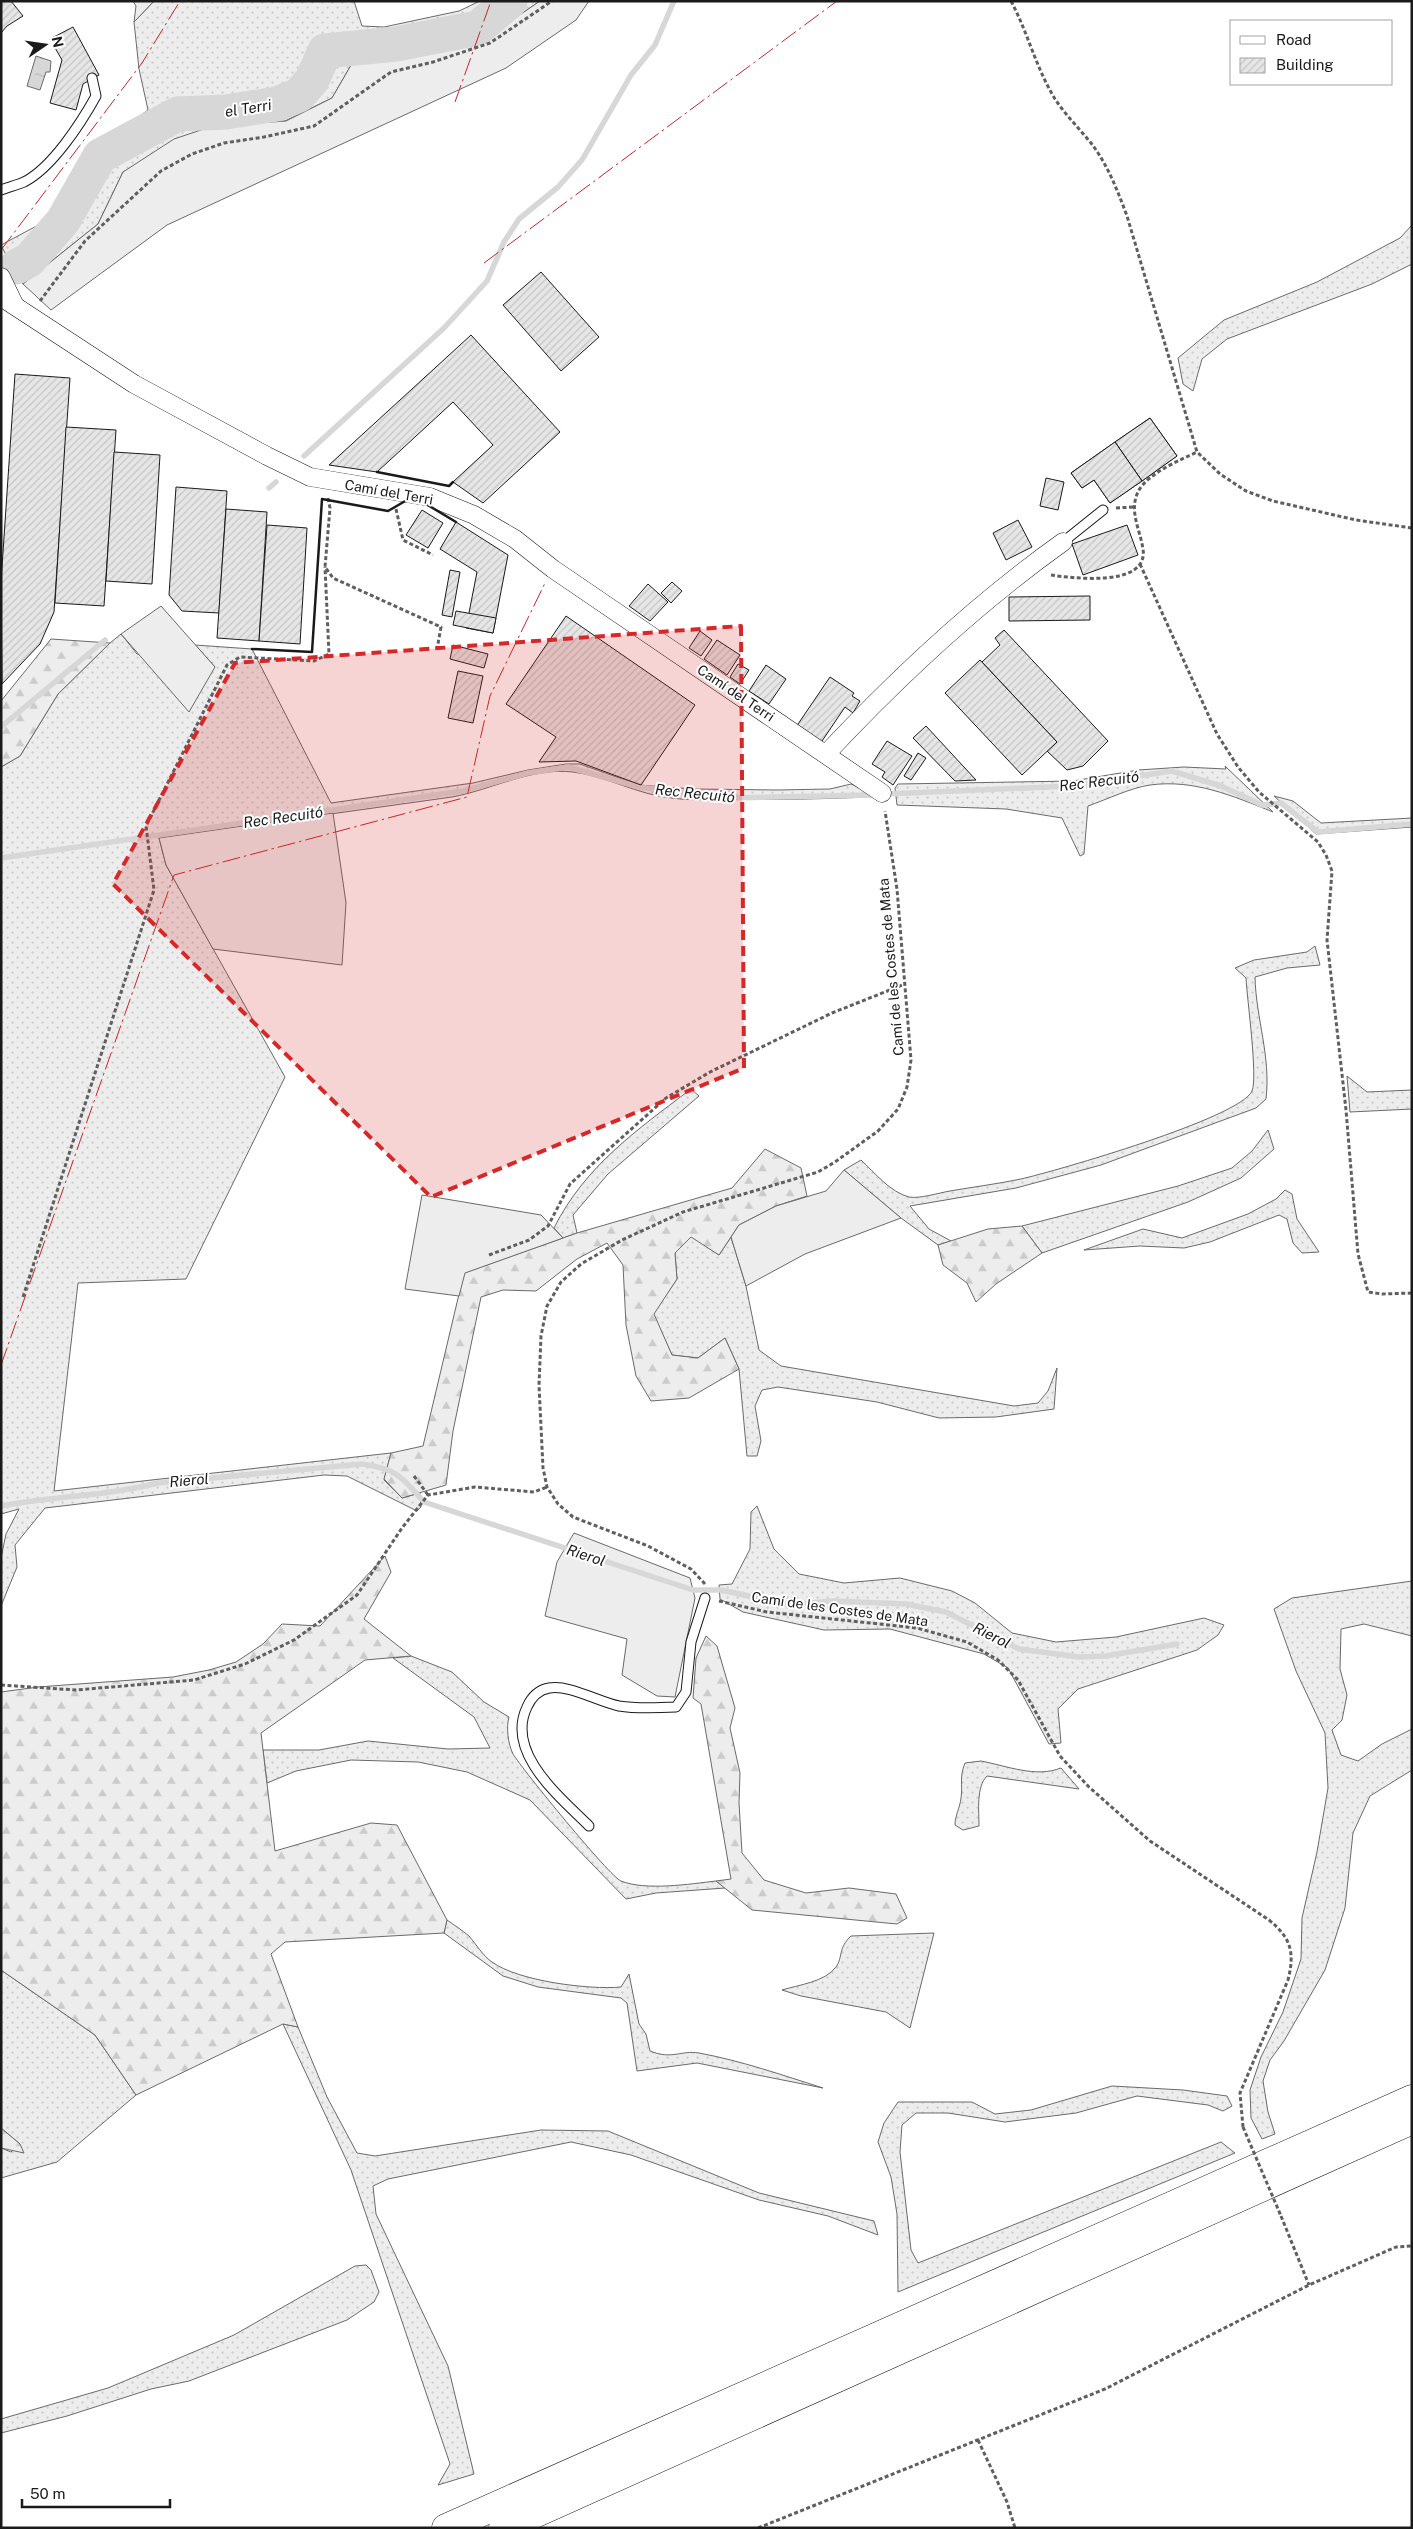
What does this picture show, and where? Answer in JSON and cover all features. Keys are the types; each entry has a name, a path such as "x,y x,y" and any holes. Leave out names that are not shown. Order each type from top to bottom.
{"highway":[{"path":"446,2528 1412,2099"},
{"path":"503,2528 1412,2120"}],"street":[{"name":"Camí del Terri","path":"1,277 8,302 30,318 134,384 195,418 310,477 430,497 474,515 515,539 553,569 882,793"},
{"path":"826,754 927,651 1023,570 1063,542"}],"lane":[{"path":"1,190 24,182 42,169 83,120 96,96 92,78"},
{"path":"1063,542 1103,510"},
{"path":"589,1826 540,1779 523,1742 521,1719 532,1697 549,1688 567,1690 618,1706 650,1709 676,1707 686,1692 691,1642 704,1598"}],"path":[{"path":"30,318 85,241 161,171 192,154 224,143 264,137 314,126 391,72 433,62 490,43 552,1"},
{"path":"1011,1 1023,24 1041,74 1056,100 1095,148 1113,178 1128,216 1197,452 1220,474 1246,491 1273,501 1356,520 1412,528"},
{"path":"1023,570 1086,580 1126,575 1140,564 1144,552 1133,507 1140,489 1164,468 1197,452"},
{"path":"23,1297 154,890 146,826 227,665 240,657 314,662 329,654 325,566 330,508 326,480"},
{"path":"388,491 396,508 403,540 434,555"},
{"path":"1140,564 1218,734 1238,767 1259,792 1318,842 1326,855 1332,871 1327,940 1362,1273 1368,1292 1382,1294 1412,1293"},
{"path":"325,566 333,578 441,626 437,649"},
{"name":"Camí de les Costes de Mata","path":"882,793 897,889 911,1060 907,1086 898,1109 878,1131 818,1172 683,1212 622,1240 580,1264 562,1282 547,1306 541,1336 540,1404 542,1468 547,1487 558,1504 573,1517 648,1546 691,1569 705,1583 704,1598 767,1612 917,1628 967,1642 990,1656 1018,1680 1060,1756 1089,1787 1150,1841 1270,1920 1283,1931 1290,1947 1292,1963 1288,1980 1240,2094 1243,2127 1309,2285"},
{"path":"489,1255 529,1240 548,1226 570,1184 666,1098 710,1072 832,1013 905,984"},
{"path":"414,1476 428,1495"},
{"path":"1,1685 76,1690 125,1686 194,1680 245,1664 294,1640 357,1595 402,1528 428,1495 475,1487 534,1492 547,1487"},
{"path":"758,2528 1105,2389 1309,2285 1396,2247 1412,2246"},
{"path":"978,2440 1007,2502 1015,2528"}],"highlighted area":[{"path":"741,626 744,1068 431,1197 113,884 235,663"}],"green space":[{"path":"154,1 354,1 362,26 384,27 459,11 480,1 540,1 489,36 399,56 354,60 332,98 285,121 213,126 123,172 98,224 23,284 16,275 1,245 42,223 79,170 102,143 148,110 139,69 134,22"},
{"path":"1412,225 1412,264 1372,284 1227,339 1202,359 1193,391 1183,384 1178,358 1224,320 1317,282 1400,238"},
{"path":"121,634 137,654 215,667 195,645 252,649 331,803 473,783 528,770 566,764 580,764 639,785 693,789 777,790 830,789 851,784 864,790 869,797 680,799 647,793 586,774 558,771 527,776 452,797 159,838 166,865 285,1077 186,1279 78,1283 54,1491 391,1453 384,1480 402,1498 420,1493 421,1507 417,1511 347,1476 324,1475 45,1508 15,1545 17,1567 1,1606 1,1558 6,1534 19,1509 1,1514 1,767 20,756 58,694"},
{"path":"51,639 110,643 58,694 20,756 1,767 1,701"},
{"path":"1225,766 1273,812 1213,790 1198,787 1182,784 1142,786 1088,806 1084,854 1080,856 1062,818 1006,809 897,805 895,788 898,784 1073,781 1138,770 1184,767 1226,769"},
{"path":"1274,796 1293,801 1321,823 1412,818 1412,827 1316,834"},
{"path":"1315,946 1320,965 1287,968 1255,977 1267,1068 1266,1099 1256,1108 1101,1165 1016,1188 910,1206 929,1229 951,1241 938,1245 901,1218 844,1170 861,1160 895,1191 909,1197 924,1197 1040,1174 1145,1142 1216,1115 1240,1102 1252,1091 1254,1083 1246,978 1235,968 1254,960 1307,952"},
{"path":"1347,1076 1367,1092 1412,1090 1412,1109 1350,1112"},
{"path":"691,1089 699,1096 608,1174 573,1215 577,1233 563,1238 554,1228 581,1186 632,1135"},
{"path":"1268,1130 1274,1149 1241,1178 1188,1202 1042,1253 1022,1226 1178,1186 1232,1168 1252,1151"},
{"path":"765,1149 801,1168 807,1196 776,1206 739,1225 719,1255 691,1237 675,1253 677,1279 654,1314 672,1355 698,1358 725,1338 739,1369 689,1398 651,1401 636,1376 626,1325 623,1265 607,1243 577,1259 536,1291 503,1290 481,1297 453,1431 446,1485 402,1498 384,1479 391,1453 423,1446 464,1273 577,1233 732,1188"},
{"path":"1285,1190 1292,1194 1297,1219 1319,1252 1302,1253 1293,1243 1287,1219 1279,1215 1210,1242 1184,1248 1140,1246 1084,1250 1143,1229 1182,1238 1248,1214 1276,1199"},
{"path":"1022,1226 1042,1253 996,1284 976,1302 967,1283 943,1265 938,1245 988,1229"},
{"path":"691,1236 719,1255 731,1237 746,1286 759,1350 781,1366 1014,1406 1038,1403 1048,1391 1057,1368 1054,1409 996,1417 939,1418 877,1402 778,1387 762,1390 755,1406 761,1441 757,1456 747,1456 739,1369 725,1338 698,1358 672,1355 653,1314 677,1279 675,1253"},
{"path":"757,1506 774,1549 799,1574 844,1583 900,1578 952,1591 975,1603 1012,1633 1056,1642 1116,1637 1204,1618 1224,1625 1218,1635 1197,1650 1078,1689 1058,1709 1061,1743 1049,1744 1008,1668 984,1654 890,1629 824,1630 743,1612 720,1599 719,1585 732,1584 750,1549 751,1512"},
{"path":"385,1556 391,1572 364,1619 411,1656 365,1660 261,1733 275,1851 371,1823 397,1825 447,1920 444,1933 285,1942 271,1954 298,2027 283,2024 136,2095 95,2035 1,1970 1,1692 38,1687 173,1677 209,1670 236,1662 263,1644 282,1624 320,1626"},
{"path":"1412,1581 1412,1636 1364,1624 1341,1629 1340,1669 1347,1695 1342,1720 1332,1730 1341,1755 1358,1761 1382,1744 1412,1729 1412,1770 1370,1796 1353,1833 1345,1908 1325,1970 1284,2041 1270,2060 1263,2081 1268,2112 1275,2134 1262,2139 1251,2118 1250,2090 1261,2057 1283,2012 1301,1959 1302,1918 1317,1852 1328,1788 1325,1733 1296,1671 1274,1609 1292,1598"},
{"path":"706,1636 717,1646 735,1708 730,1728 740,1773 739,1803 742,1853 764,1880 806,1893 849,1888 896,1894 907,1918 897,1924 752,1910 716,1881 731,1879 701,1704 693,1698 696,1658"},
{"path":"411,1656 452,1672 484,1702 509,1717 508,1736 513,1754 584,1843 621,1881 643,1886 655,1886 716,1881 725,1888 656,1893 626,1899 530,1800 467,1772 418,1762 351,1760 296,1771 267,1783 263,1750 319,1750 368,1741 448,1749 490,1748 474,1717 393,1658"},
{"path":"981,1761 1011,1768 1042,1772 1061,1768 1079,1789 987,1776 981,1786 979,1826 963,1830 955,1825 961,1798 963,1768 965,1763"},
{"path":"447,1920 469,1936 492,1962 504,1969 519,1974 554,1983 607,1988 621,1987 629,1974 639,2024 646,2034 650,2051 664,2055 693,2052 715,2056 823,2088 697,2063 637,2071 627,2003 621,1998 538,1987 503,1976 444,1933"},
{"path":"934,1933 910,2028 886,2012 801,1996 782,1990 818,1980 831,1972 838,1963 844,1944 851,1936"},
{"path":"1,1970 95,2035 136,2095 57,2162 1,2178 1,2148 11,2152 20,2144 1,2128"},
{"path":"283,2024 298,2027 327,2097 357,2153 375,2156 541,2130 608,2131 759,2193 874,2221 878,2235 828,2216 759,2200 631,2155 571,2142 388,2179 373,2186 376,2214 448,2366 474,2474 438,2485 450,2464 351,2170"},
{"path":"1112,2086 1183,2090 1227,2096 1232,2106 1223,2111 1208,2105 1137,2096 1076,2113 1005,2122 948,2113 916,2113 902,2125 900,2152 911,2250 918,2263 1221,2142 1235,2153 898,2292 897,2214 891,2177 878,2142 884,2123 898,2102 972,2102 995,2114 1031,2110"},
{"path":"1,2128 20,2144 24,2153 1,2148"},
{"path":"366,2265 371,2270 379,2292 374,2302 347,2320 189,2381 151,2389 67,2416 1,2433 1,2419 108,2388 234,2335 355,2266"}],"shaded area":[{"path":"133,1 154,1 134,22 136,6"},
{"path":"540,1 589,1 576,20 506,68 167,225 51,310 23,284 98,224 123,172 174,139 213,126 286,121 332,98 354,60 400,56 489,36"},
{"path":"161,606 215,667 189,712 121,634"},
{"path":"333,813 346,903 342,965 213,949 166,865 159,838"},
{"path":"844,1170 901,1218 805,1254 746,1286 731,1237 739,1225 776,1206 826,1191"},
{"path":"422,1195 541,1215 563,1238 465,1273 459,1296 405,1289"},
{"path":"574,1533 690,1578 695,1598 675,1697 657,1696 622,1675 627,1639 545,1616 557,1562"}],"water":[{"path":"36,56 51,61 50,72 46,72 40,90 27,86"}],"building":[{"path":"1,1 11,1 23,16 7,26 1,33"},
{"path":"73,27 99,75 83,84 76,110 50,103 62,60 50,39"},
{"path":"541,272 599,337 561,371 503,305"},
{"path":"471,335 560,432 483,503 453,482 493,445 453,402 377,472 329,465"},
{"path":"15,374 70,378 54,612 40,644 2,684 1,582"},
{"path":"1150,418 1177,456 1142,481 1115,442"},
{"path":"1150,418 1177,456 1142,481 1115,442"},
{"path":"66,427 116,430 104,606 55,603"},
{"path":"1115,442 1142,481 1110,503 1094,480 1082,488 1071,473"},
{"path":"1115,442 1142,481 1110,503 1094,480 1082,488 1071,473"},
{"path":"114,452 160,455 152,584 106,581"},
{"path":"1046,478 1064,482 1058,510 1040,506"},
{"path":"176,487 227,491 219,613 182,611 169,595"},
{"path":"226,509 267,512 259,641 217,638"},
{"path":"422,510 443,523 428,548 406,535"},
{"path":"1018,520 1032,547 1006,560 993,533"},
{"path":"456,522 508,555 493,633 466,628 477,572 440,549"},
{"path":"267,525 307,528 300,644 259,641"},
{"path":"1127,525 1138,555 1083,575 1072,544"},
{"path":"450,570 460,572 452,617 442,615"},
{"path":"672,582 682,591 671,603 661,593"},
{"path":"648,584 668,602 650,621 629,606"},
{"path":"1090,596 1090,620 1009,621 1009,597"},
{"path":"456,611 496,618 493,633 453,625"},
{"path":"566,616 695,705 641,785 576,761 539,762 556,737 506,704"},
{"path":"1004,630 1108,741 1083,766 1067,770 1047,751 1057,742 982,662 1000,645 995,638"},
{"path":"700,631 712,640 701,656 689,648"},
{"path":"717,640 740,655 727,675 704,659"},
{"path":"453,645 488,654 484,668 450,659"},
{"path":"980,660 1057,742 1022,775 945,693"},
{"path":"738,664 749,670 740,684 730,677"},
{"path":"766,665 786,679 769,704 749,691"},
{"path":"458,671 483,676 473,723 448,718"},
{"path":"830,677 854,693 852,696 860,701 853,713 845,707 820,744 796,727"},
{"path":"926,726 976,780 955,781 913,738"},
{"path":"887,741 912,756 893,785 882,777 885,772 872,764"},
{"path":"918,753 926,758 911,780 904,776"}],"waterway":[{"name":"el Terri","path":"16,267 29,260 63,221 100,156 178,114 226,112 277,104 299,95 312,80 325,51 396,44 478,28 510,1"},
{"path":"304,456 444,328 487,281 504,242 519,219 558,187 582,160 631,75 655,45 674,1"},
{"path":"269,488 276,482"},
{"path":"1,727 105,640"},
{"name":"Rec Recuitó","path":"1,858 463,791 528,773 568,767 639,787 726,798 876,795"},
{"name":"Rec Recuitó","path":"885,794 1072,786 1172,771 1221,786 1262,805 1281,803 1318,832 1412,824"},
{"name":"Rierol","path":"1,1506 119,1491 158,1483 362,1464 383,1468 398,1475 424,1502 693,1590 721,1590 790,1605 832,1601 906,1604 946,1612 1019,1649 1079,1657 1106,1656 1177,1644"}],"wall":[{"path":"377,472 449,486 453,482"},
{"path":"252,649 312,652 322,499 388,511 407,500"},
{"path":"426,504 456,522"}],"power":[{"path":"1,250 142,63 180,1"},
{"path":"455,102 491,1"},
{"path":"484,263 837,1"},
{"path":"1,1365 174,875 467,797 490,696 546,581"}]}
